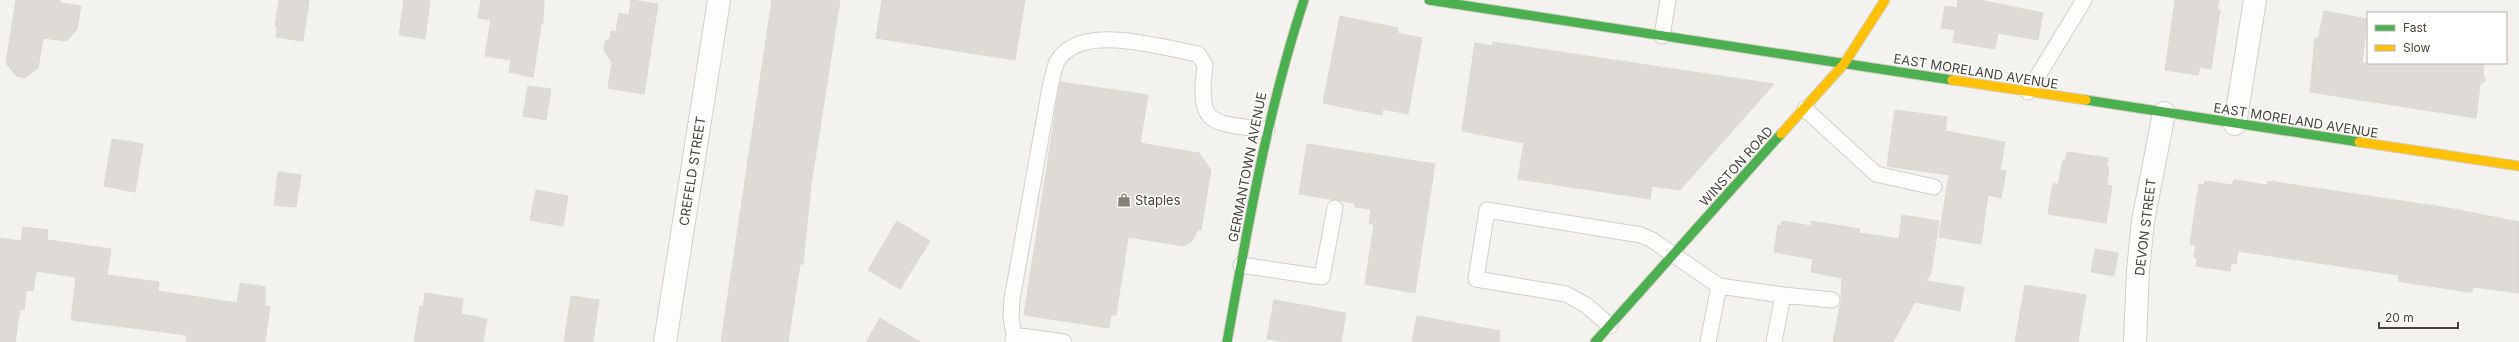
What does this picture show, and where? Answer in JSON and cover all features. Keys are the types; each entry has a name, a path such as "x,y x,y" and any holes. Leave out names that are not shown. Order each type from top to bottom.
{"street":[{"name":"CREFELD STREET","path":"665,342 719,0"},
{"name":"GERMANTOWN AVENUE","path":"1227,342 1279,74 1304,0"},
{"name":"EAST MORELAND AVENUE","path":"1429,0 2235,124 2519,166"},
{"name":"WINSTON ROAD","path":"1595,342 1844,64 1885,0"},
{"path":"2235,124 2255,0"},
{"name":"DEVON STREET","path":"2135,342 2138,270 2143,221 2164,113"}],"lane":[{"path":"1662,36 1668,0"},
{"path":"2028,92 2084,0"},
{"path":"1064,342 1014,338 1011,317 1016,274 1051,82 1057,62 1066,51 1077,45 1109,38 1198,54 1203,58 1205,64 1201,93 1204,108 1211,119 1222,124 1267,130"},
{"path":"1805,109 1876,174 1934,187"},
{"path":"1241,265 1322,277 1335,208"},
{"path":"1610,326 1586,305 1566,294 1476,279 1487,210 1627,231 1652,240 1720,286 1832,300"},
{"path":"1708,342 1720,286"},
{"path":"1774,342 1783,295"}],"building":[{"path":"16,0 60,0 60,3 81,6 77,29 67,41 43,38 38,68 25,78 16,76 6,63"},
{"path":"279,0 309,0 303,41 276,37 277,26 275,26"},
{"path":"404,0 430,0 425,39 399,35"},
{"path":"481,0 544,0 543,23 541,25 533,77 509,72 511,60 485,56 491,20 478,18"},
{"path":"631,0 658,4 644,94 608,88 612,62 604,50 605,42 610,38 611,31 616,32 619,13 629,15"},
{"path":"772,0 840,0 811,185 803,264 800,264 788,342 721,342"},
{"path":"882,0 1025,0 1015,60 876,38"},
{"path":"1958,0 1980,0 2043,13 2038,40 1998,33 1995,49 1953,42 1955,30 1941,28 1945,6 1957,8"},
{"path":"2175,0 2219,0 2217,10 2220,10 2211,69 2200,67 2198,75 2165,70"},
{"path":"2324,11 2367,19 2362,63 2484,64 2483,74 2486,80 2480,85 2476,118 2310,92 2315,38 2318,39"},
{"path":"1340,16 1398,28 1397,33 1422,38 1408,114 1383,109 1382,115 1323,103"},
{"path":"1493,42 1774,84 1680,190 1652,186 1650,199 1518,179 1524,143 1462,131 1475,43 1492,46"},
{"name":"Staples","path":"1060,82 1148,95 1140,143 1199,153 1211,170 1201,230 1198,229 1192,241 1183,246 1128,237 1116,315 1111,315 1109,328 1024,315"},
{"path":"528,86 551,89 546,120 523,116"},
{"path":"1895,110 1947,117 1945,131 2005,142 2000,170 2006,171 2001,198 1988,195 1981,244 1939,237 1949,175 1887,166"},
{"path":"112,139 143,144 135,192 104,186"},
{"path":"1307,144 1435,164 1415,293 1365,284 1374,224 1369,224 1371,209 1355,207 1355,203 1299,194"},
{"path":"2067,152 2108,158 2106,167 2109,167 2107,185 2112,186 2106,223 2048,214 2053,183 2058,186 2063,160 2066,160"},
{"path":"278,172 301,175 296,207 274,205"},
{"path":"2234,180 2267,185 2268,181 2448,208 2519,222 2519,293 2473,287 2472,292 2468,292 2398,281 2399,275 2238,251 2236,264 2231,263 2230,271 2196,266 2197,258 2194,257 2196,245 2190,244 2199,184 2204,185 2205,181 2232,185"},
{"path":"536,190 568,196 563,226 530,220"},
{"path":"1902,215 1939,221 1931,273 1926,281 1964,287 1960,311 1915,302 1893,342 1833,342 1841,301 1842,278 1811,272 1813,259 1774,252 1778,225 1781,226 1782,221 1811,226 1811,221 1860,229 1859,233 1899,239"},
{"path":"897,221 930,241 900,289 868,270"},
{"path":"23,227 48,230 47,240 111,249 107,275 159,282 158,291 237,303 240,283 265,287 265,306 270,307 265,342 186,342 187,335 71,320 76,277 36,271 33,291 26,290 24,310 20,309 15,342 0,342 0,238 21,241"},
{"path":"2095,249 2118,253 2114,276 2091,272"},
{"path":"2025,285 2086,295 2078,342 2015,342"},
{"path":"425,293 463,299 461,314 487,319 483,342 414,342 420,306 423,307"},
{"path":"571,296 599,300 593,342 564,342"},
{"path":"1274,300 1346,313 1341,342 1286,342 1267,339"},
{"path":"1417,316 1500,331 1499,342 1412,342"},
{"path":"880,318 920,342 866,342"}],"traffic: fast":[{"path":"1227,342 1251,212 1269,127 1279,84 1304,0"},
{"path":"1429,0 1952,80"},
{"path":"2086,100 2359,142"},
{"path":"1595,342 1781,134"}],"traffic: slow":[{"path":"1781,134 1844,64 1885,0"},
{"path":"1952,80 2086,100"},
{"path":"2359,142 2519,166"}],"place":[{"name":"Staples","path":"1124,200"}]}
